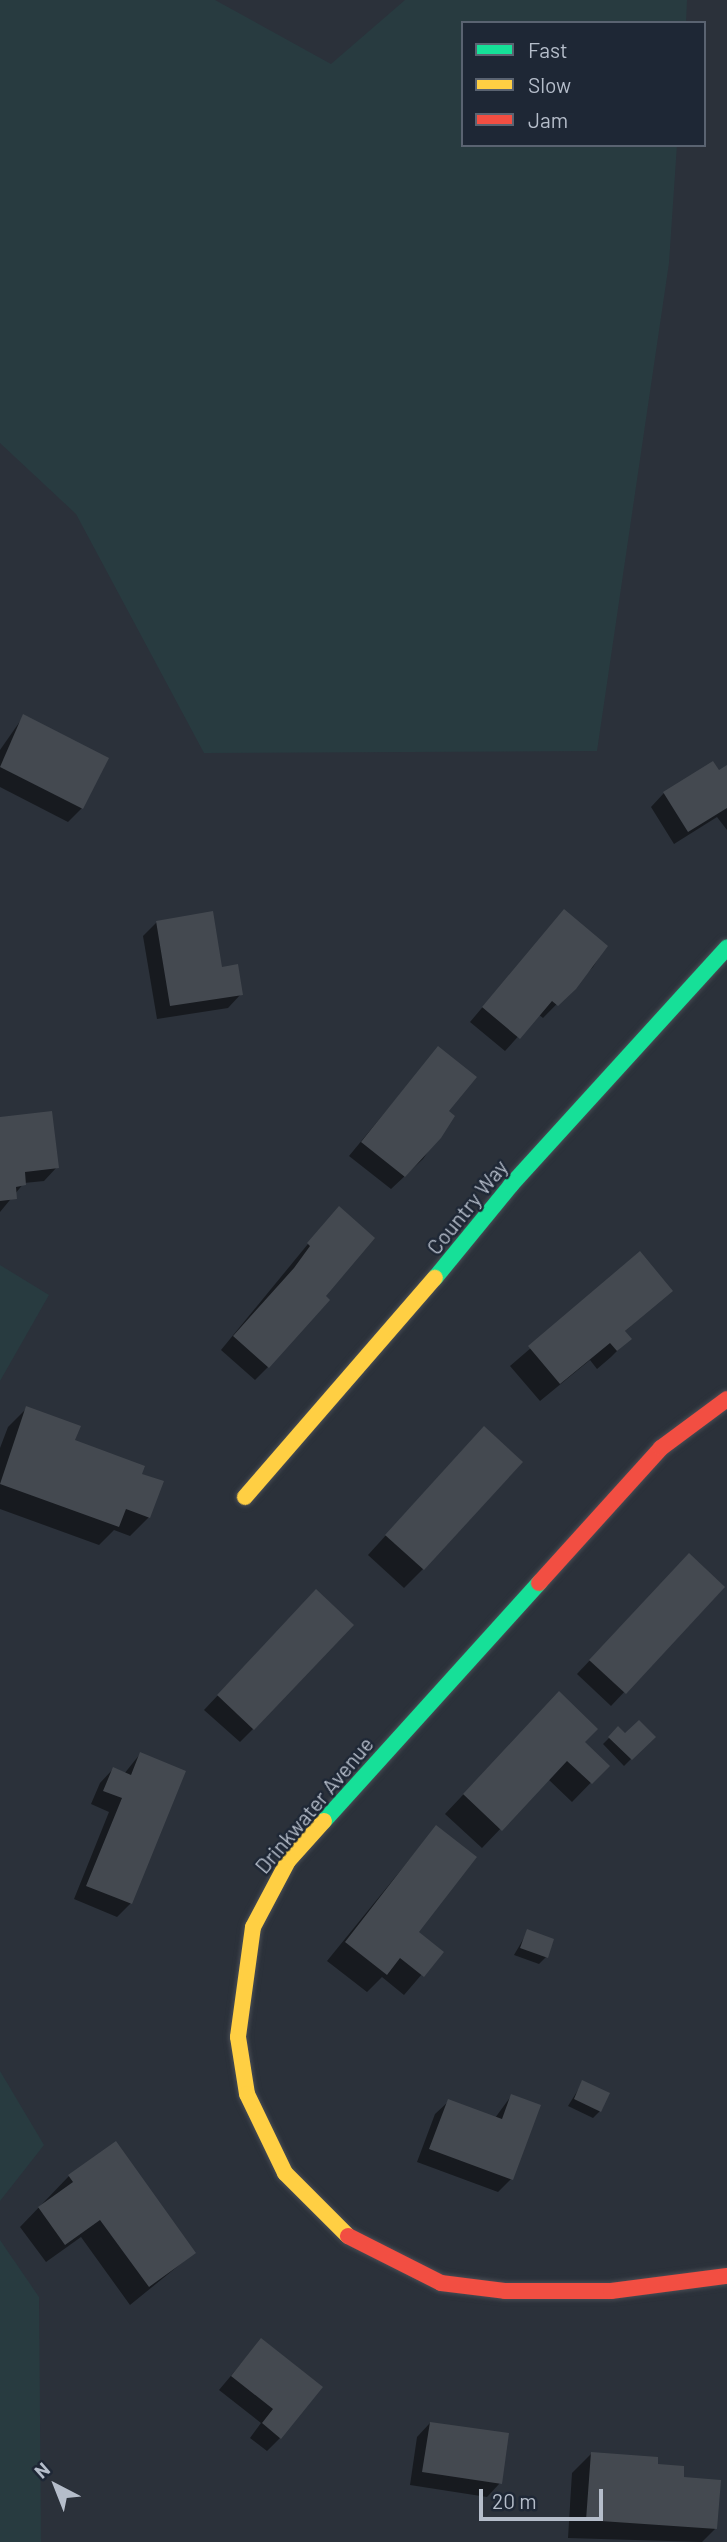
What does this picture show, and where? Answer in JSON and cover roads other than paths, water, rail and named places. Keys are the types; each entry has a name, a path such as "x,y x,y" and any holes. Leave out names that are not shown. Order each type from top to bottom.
{"street":[{"name":"Country Way","path":"245,1497 374,1353 510,1185 727,948"},
{"name":"Drinkwater Avenue","path":"727,1399 661,1448 288,1861 253,1927 238,2037 247,2094 285,2173 344,2233 388,2260 441,2283 505,2291 611,2291 727,2276"}]}
